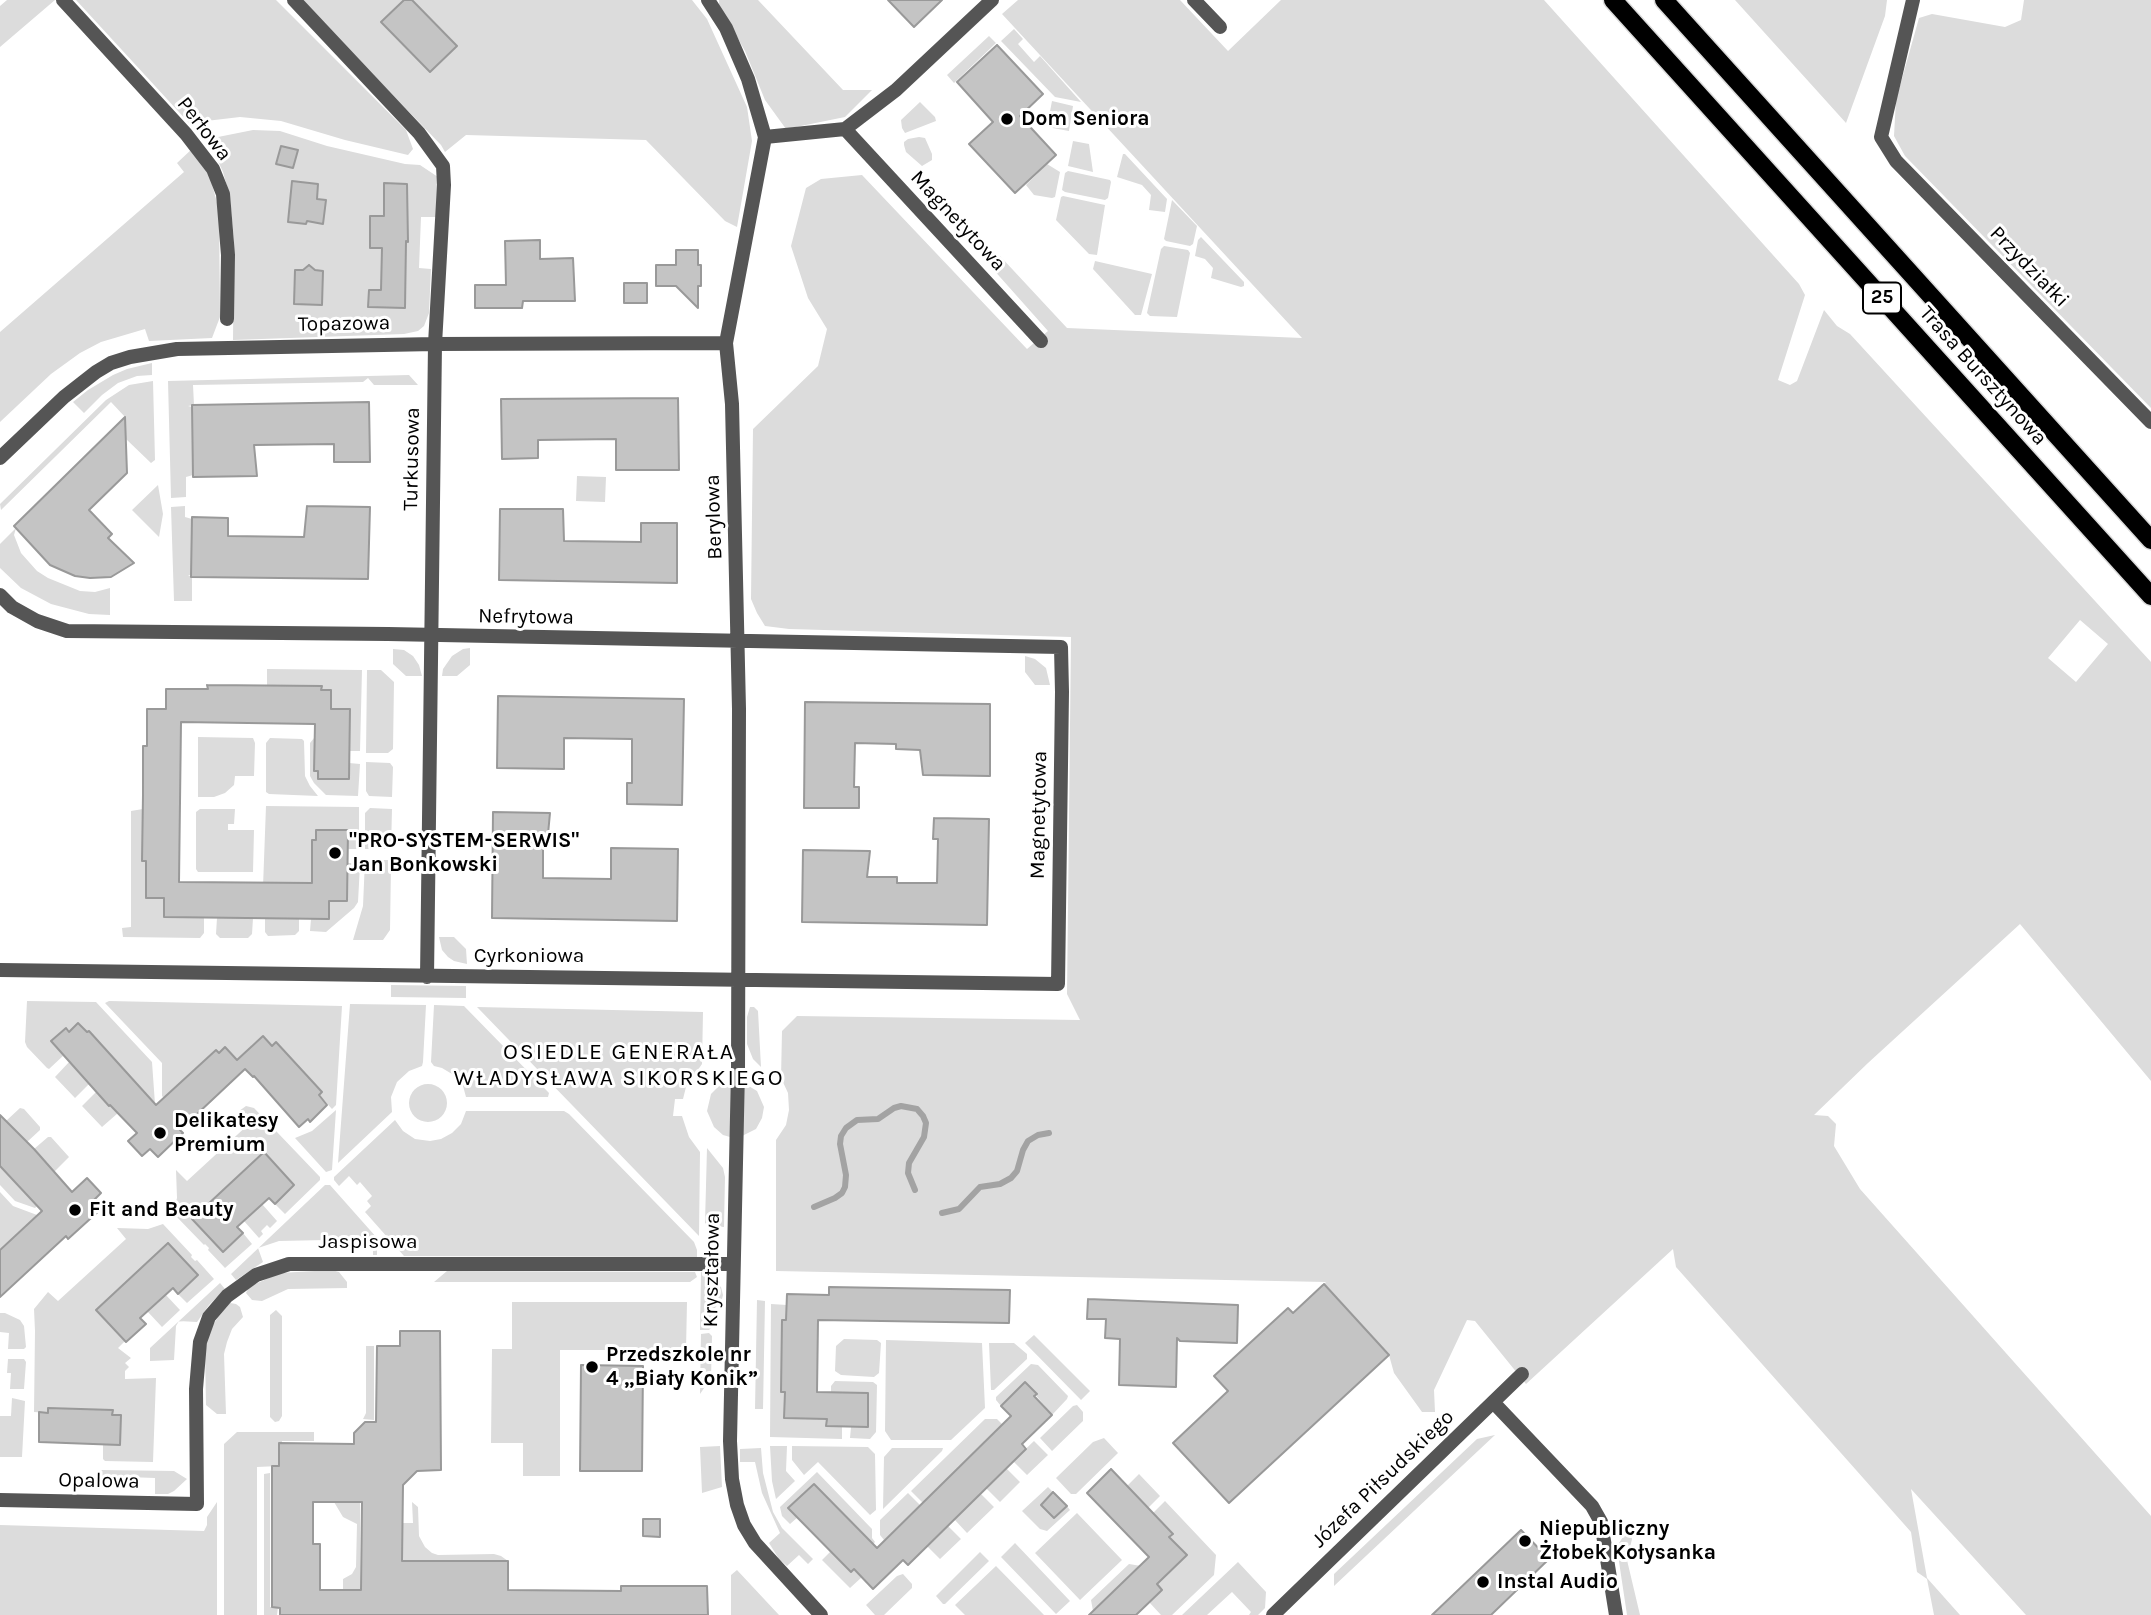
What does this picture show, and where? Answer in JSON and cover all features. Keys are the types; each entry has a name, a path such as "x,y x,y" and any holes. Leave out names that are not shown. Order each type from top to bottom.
{"main road":[{"name":"Trasa Bursztynowa","path":"1613,0 2151,596"},
{"name":"Trasa Bursztynowa","path":"1664,0 2151,540"}],"street":[{"name":"Perłowa","path":"63,0 186,134 213,169 223,194 228,256 227,319"},
{"name":"Turkusowa","path":"294,0 419,133 443,166 435,344 427,977"},
{"path":"708,0 726,28 748,79 765,137 845,128 896,90 992,0"},
{"path":"1194,0 1220,27"},
{"name":"Przydziałki","path":"1913,0 1881,137 1896,160 2151,422"},
{"name":"Magnetytowa","path":"845,128 1041,341"},
{"name":"Berylowa","path":"737,980 739,642 732,404 726,344 765,137"},
{"name":"Topazowa","path":"0,458 64,397 96,372 111,363 130,357 177,349 435,344 726,344"},
{"name":"Nefrytowa","path":"0,595 12,607 37,621 67,631 1061,647"},
{"name":"Magnetytowa","path":"1058,984 1061,647"},
{"name":"Cyrkoniowa","path":"0,970 1058,984"},
{"name":"Kryształowa","path":"737,980 738,1070 730,1441 732,1479 744,1525 755,1543 821,1615"},
{"name":"Jaspisowa","path":"197,1504 196,1389 200,1342 209,1317 227,1296 256,1276 289,1264 733,1264"},
{"name":"Józefa Piłsudskiego","path":"1273,1615 1522,1374"},
{"path":"1493,1402 1592,1506 1601,1522 1616,1615"},
{"name":"Opalowa","path":"0,1500 197,1504"}],"shaded area":[{"path":"7,0 55,0 0,47 0,6"},
{"path":"76,0 276,0 406,130 413,149 408,155 281,121 240,117 189,123"},
{"path":"301,0 692,0 707,19 747,107 752,141 737,227 725,221 646,140 466,135 445,152"},
{"path":"719,0 758,0 843,90 872,90 845,117 786,129 765,100 745,51 719,5"},
{"path":"1018,0 1180,0 1228,51 1281,0 1544,0 1799,284 1805,295 1778,380 1790,385 1797,381 1824,310 1837,326 1850,334 2151,662 2151,1081 2020,924 1814,1115 1828,1116 1836,1124 1834,1146 1860,1189 2151,1516 2151,1615 2026,1615 1911,1489 1927,1578 1960,1615 1934,1615 1927,1579 1917,1572 1911,1532 1676,1267 1673,1249 1526,1384 1475,1321 1467,1320 1434,1390 1435,1412 1422,1412 1394,1373 1389,1355 1324,1284 1326,1282 776,1271 776,1140 786,1125 789,1110 788,1093 781,1078 782,1031 797,1016 1080,1020 1067,994 1071,637 789,629 765,626 751,599 753,429 818,366 827,329 808,298 791,246 806,188 821,179 862,175 1027,349 1048,331 992,268 1000,256 1067,328 1302,338 1002,14","holes":["2080,620 2108,644 2076,682 2048,658"]},
{"path":"1735,0 1887,0 1885,16 1846,123"},
{"path":"2024,0 2151,0 2151,408 1905,156 1894,136 1896,100 1919,18 1932,14 2005,27 2021,20"},
{"path":"1014,29 1023,39 1018,44 1034,62 1040,56 1081,102 1055,97 1001,41"},
{"path":"989,36 996,43 954,83 947,75"},
{"path":"1052,101 1073,106 1069,131 1047,127"},
{"path":"920,102 936,121 905,133 901,120"},
{"path":"253,130 280,131 327,146 420,165 441,179 437,217 421,217 419,268 431,269 429,313 424,326 418,331 404,334 233,340 234,240 230,198 223,172 208,139"},
{"path":"925,138 932,154 932,160 922,166 906,152 904,145 908,139"},
{"path":"1073,141 1089,144 1093,172 1068,166"},
{"path":"193,148 210,177 219,210 220,317 212,338 149,341 145,329 101,342 51,374 0,422 0,332 184,172 177,163"},
{"path":"1123,154 1167,199 1165,212 1149,210 1151,195 1142,185 1117,177"},
{"path":"1047,164 1060,172 1055,197 1052,198 1034,195 1026,185"},
{"path":"1068,171 1110,180 1108,198 1105,200 1062,190 1065,173"},
{"path":"1063,196 1105,205 1097,255 1089,254 1056,220"},
{"path":"1172,200 1197,226 1193,244 1190,246 1164,239"},
{"path":"1201,237 1244,282 1244,286 1211,278 1213,268 1205,259 1195,256"},
{"path":"1164,246 1188,250 1190,253 1177,317 1150,316 1147,313 1161,249"},
{"path":"1095,261 1152,274 1141,315 1135,315 1093,269"},
{"path":"152,363 152,375 137,376 118,383 84,413 73,402 113,375"},
{"path":"409,375 418,385 374,385 368,378 363,382 193,385 194,405 188,406 192,407 193,475 186,477 186,497 171,498 168,381"},
{"path":"153,381 155,460 151,463 126,439 125,417 111,402 1,510 0,504 106,400 129,385"},
{"path":"577,476 606,477 605,502 576,501"},
{"path":"158,485 163,514 159,537 132,510"},
{"path":"185,506 185,517 192,519 191,575 188,575 192,577 192,601 174,601 171,507"},
{"path":"16,528 14,535 21,553 37,571 80,591 95,592 110,588 110,615 89,614 51,604 21,588 0,568 0,544"},
{"path":"470,648 470,665 457,676 442,676 443,669 452,656"},
{"path":"393,649 404,650 413,656 422,676 406,676 393,664"},
{"path":"1025,656 1035,659 1046,668 1050,685 1035,685 1025,672"},
{"path":"267,669 362,670 360,751 349,751 350,709 331,709 331,690 321,690 321,686 275,685 267,689"},
{"path":"367,670 381,670 394,682 393,749 388,753 366,753"},
{"path":"315,724 314,771 318,771 318,779 348,779 349,763 360,764 358,796 326,795 314,783 310,776 310,743 314,738"},
{"path":"198,737 253,738 254,776 235,776 234,785 225,793 214,797 198,797"},
{"path":"270,738 304,741 305,776 318,796 266,792 266,743"},
{"path":"366,762 390,763 393,767 392,797 369,796 366,791"},
{"path":"266,806 359,807 359,849 348,849 348,830 316,830 316,840 312,840 329,887 263,887"},
{"path":"370,808 392,809 391,849 365,849 365,813"},
{"path":"143,809 143,822 147,823 146,898 164,898 164,917 204,918 204,933 200,938 123,937 122,928 131,927 131,811"},
{"path":"200,809 235,809 234,824 228,824 228,830 254,830 253,872 198,872 196,812"},
{"path":"365,860 388,860 391,864 390,930 383,940 353,940 363,906"},
{"path":"348,863 360,865 358,902 326,932 310,931 311,919 329,919 329,901 347,901"},
{"path":"217,918 253,918 252,934 248,938 220,938 216,934"},
{"path":"265,919 299,919 299,931 295,935 268,936 265,932"},
{"path":"439,937 454,937 466,949 467,964 448,957 442,950"},
{"path":"391,985 466,986 466,998 391,997"},
{"path":"27,1001 96,1002 152,1062 155,1104 152,1107 149,1097 141,1088 137,1091 135,1082 125,1071 122,1074 89,1031 79,1023 69,1032 65,1029 52,1041 64,1055 47,1068 25,1042"},
{"path":"105,1003 342,1006 336,1105 332,1109 319,1095 322,1092 275,1043 272,1046 263,1036 252,1045 240,1063 226,1048 219,1053 216,1050 167,1101 162,1096 162,1063"},
{"path":"350,1004 426,1005 423,1062 422,1066 409,1071 397,1082 391,1097 392,1112 338,1163"},
{"path":"434,1005 464,1006 549,1093 548,1097 466,1097 457,1077 431,1062"},
{"path":"477,1007 703,1012 702,1064 686,1087 683,1099 675,1099 673,1116 682,1116 689,1137 700,1152 699,1236"},
{"path":"750,1007 758,1011 761,1067 753,1059 747,1044 747,1017"},
{"path":"70,1061 89,1084 75,1098 55,1077"},
{"path":"731,1081 730,1137 714,1127 707,1111 711,1094 719,1086"},
{"path":"742,1082 757,1091 764,1107 756,1129 740,1137"},
{"path":"428,1084 441,1090 447,1103 441,1116 428,1122 415,1116 409,1103 415,1090"},
{"path":"96,1092 118,1113 102,1127 82,1106"},
{"path":"246,1106 254,1108 320,1180 285,1214 275,1204 294,1185 285,1175 283,1177 264,1153 223,1252 243,1233 252,1244 225,1268 209,1248 173,1213 177,1198 176,1170 187,1181 250,1123 239,1111"},
{"path":"20,1108 40,1127 27,1142 6,1121"},
{"path":"336,1110 332,1170 326,1172 295,1138 312,1131"},
{"path":"466,1111 564,1111 569,1114 694,1242 697,1257 404,1256 365,1212 371,1206 367,1201 372,1196 360,1182 357,1185 349,1176 339,1186 334,1177 395,1120 403,1131 415,1139 430,1141 452,1133 461,1124"},
{"path":"48,1137 69,1157 53,1173 34,1149"},
{"path":"707,1148 723,1168 725,1177 724,1227 709,1226 705,1223"},
{"path":"0,1162 35,1203 40,1203 35,1208 15,1201 0,1185"},
{"path":"325,1185 330,1185 377,1238 377,1255 373,1255 373,1239 279,1241 259,1248"},
{"path":"0,1192 13,1206 37,1215 0,1250"},
{"path":"262,1204 277,1221 270,1228 267,1225 259,1238 244,1221"},
{"path":"163,1224 214,1279 187,1303 178,1294 177,1252 168,1243 96,1310 125,1341 118,1348 131,1358 125,1363 129,1367 125,1371 125,1379 156,1378 153,1462 105,1461 103,1445 120,1445 121,1415 112,1415 112,1410 48,1409 48,1413 34,1412 34,1309 48,1292 58,1301 126,1239 117,1228 148,1229"},
{"path":"258,1248 263,1262 236,1280 231,1274"},
{"path":"332,1270 339,1272 347,1282 347,1288 288,1289 262,1301 252,1300 246,1293 253,1285 280,1273"},
{"path":"447,1271 695,1272 697,1277 690,1282 434,1282"},
{"path":"701,1272 708,1273 715,1279 723,1295 712,1312 712,1327 709,1330 700,1330"},
{"path":"220,1283 225,1289 197,1322 179,1321"},
{"path":"165,1294 180,1310 162,1327 147,1311"},
{"path":"757,1300 765,1301 763,1409 755,1409"},
{"path":"512,1302 687,1302 686,1350 560,1350 560,1476 523,1476 523,1443 491,1443 492,1349 512,1349"},
{"path":"230,1303 240,1307 243,1317 232,1329 227,1342 224,1354 226,1414 217,1414 206,1405 205,1353 210,1329"},
{"path":"771,1304 787,1305 781,1392 785,1392 784,1418 827,1419 827,1426 842,1427 842,1439 770,1437"},
{"path":"276,1310 282,1316 282,1416 275,1422 270,1417 270,1315"},
{"path":"0,1313 20,1320 24,1326 24,1349 8,1349 9,1333 0,1332"},
{"path":"179,1321 176,1326 174,1360 150,1361 150,1348"},
{"path":"709,1333 712,1336 711,1378 700,1394 701,1334"},
{"path":"1034,1335 1090,1391 1081,1400 1025,1343"},
{"path":"844,1339 877,1340 881,1343 879,1373 874,1377 841,1375 835,1371 836,1346"},
{"path":"886,1340 982,1343 985,1408 951,1440 891,1440 885,1431"},
{"path":"989,1343 1014,1343 1027,1354 1027,1359 994,1390 991,1390"},
{"path":"366,1346 374,1346 374,1420 363,1419 366,1413"},
{"path":"8,1359 24,1359 26,1362 24,1389 10,1389"},
{"path":"1031,1364 1038,1365 1068,1396 1052,1415 1025,1382 1001,1406 996,1400"},
{"path":"835,1381 873,1382 877,1385 876,1432 870,1439 850,1438 851,1427 868,1427 868,1394 831,1393 831,1386"},
{"path":"12,1398 25,1401 22,1457 0,1457 0,1416 11,1416"},
{"path":"1077,1405 1083,1412 1083,1421 1052,1451 1040,1438"},
{"path":"985,1419 997,1419 1003,1425 923,1503 911,1491"},
{"path":"237,1432 314,1432 314,1441 282,1441 279,1466 257,1467 257,1615 224,1615 224,1444"},
{"path":"1495,1435 1334,1586 1334,1574 1477,1439"},
{"path":"1104,1438 1118,1453 1076,1494 1071,1494 1056,1478 1093,1442"},
{"path":"1034,1441 1048,1455 1027,1475 1013,1461"},
{"path":"720,1446 722,1487 702,1493 700,1447"},
{"path":"770,1446 787,1446 786,1471 795,1481 776,1499 772,1481"},
{"path":"792,1446 868,1447 875,1454 876,1510 870,1515 818,1462 804,1475 792,1460"},
{"path":"761,1448 763,1473 773,1512 782,1528 813,1559 808,1564 799,1555 787,1566 769,1543 780,1533 762,1493 755,1462 740,1462 740,1449"},
{"path":"892,1448 943,1448 883,1509 884,1457"},
{"path":"1006,1468 1020,1482 1000,1502 986,1488"},
{"path":"101,1470 174,1471 187,1479 168,1494 155,1494 155,1478 101,1476"},
{"path":"817,1472 872,1529 875,1542 873,1544 814,1484 789,1508 798,1517 790,1524 782,1516 780,1507"},
{"path":"270,1473 270,1607 278,1607 277,1615 264,1615 264,1474"},
{"path":"1139,1474 1160,1496 1148,1508 1127,1486"},
{"path":"1048,1487 1053,1492 1041,1505 1054,1518 1067,1506 1070,1510 1047,1531 1040,1529 1022,1511"},
{"path":"908,1493 920,1505 884,1540 880,1535 880,1520"},
{"path":"980,1493 994,1507 967,1533 954,1519"},
{"path":"1165,1501 1216,1555 1214,1575 1172,1615 1161,1615 1149,1602 1162,1590 1157,1584 1187,1555 1169,1537 1173,1533 1153,1513"},
{"path":"217,1502 217,1615 0,1615 0,1525 204,1531 207,1517"},
{"path":"334,1502 360,1502 360,1590 343,1590 343,1579 352,1574 356,1567 357,1524 343,1517"},
{"path":"412,1502 418,1507 419,1536 432,1553 494,1554 508,1561 402,1562 402,1523 413,1523"},
{"path":"1077,1513 1122,1560 1080,1600 1035,1553"},
{"path":"948,1526 961,1539 940,1559 927,1546"},
{"path":"1630,1532 1632,1539 1627,1560 1640,1615 1627,1615 1618,1555 1619,1543"},
{"path":"1015,1543 1070,1601 1056,1614 1001,1557"},
{"path":"831,1551 862,1577 850,1588 822,1560"},
{"path":"980,1552 989,1561 943,1604 936,1596"},
{"path":"1238,1562 1266,1592 1265,1608 1258,1615 1249,1615 1251,1612 1232,1592 1207,1615 1182,1615"},
{"path":"1129,1564 1141,1566 1093,1611 1091,1600"},
{"path":"996,1566 1044,1615 965,1615 955,1605"},
{"path":"737,1570 779,1615 731,1615 731,1575"},
{"path":"903,1574 912,1584 912,1588 884,1615 875,1615 866,1605 897,1576"}],"building":[{"path":"404,0 412,0 457,46 430,72 381,22"},
{"path":"888,0 942,0 914,27"},
{"name":"Dom Seniora","path":"997,45 1043,94 1020,116 1056,155 1015,193 969,144 993,122 957,82"},
{"path":"281,146 298,150 293,168 276,164"},
{"path":"292,181 318,184 317,199 326,200 323,224 288,222"},
{"path":"384,183 407,184 405,308 368,307 369,290 381,290 382,248 370,248 370,216 384,216"},
{"path":"540,240 540,259 573,258 575,301 523,301 522,308 475,308 475,285 506,285 505,241"},
{"path":"676,250 698,250 701,286 698,286 698,308 676,286 656,286 656,265 676,265"},
{"path":"309,265 315,270 323,271 322,305 294,304 295,270 303,270"},
{"path":"624,283 647,283 647,303 624,303"},
{"path":"678,398 679,470 616,470 616,439 538,440 538,458 502,459 501,399"},
{"path":"369,402 370,462 334,462 334,444 254,445 257,476 193,477 192,405"},
{"path":"125,417 127,473 89,510 112,534 108,538 134,563 111,577 75,576 50,565 14,526"},
{"path":"307,506 370,507 368,579 191,577 192,517 228,518 228,536 304,537"},
{"path":"500,509 563,509 564,541 641,542 641,523 677,523 677,583 499,580"},
{"path":"207,685 322,686 321,690 331,690 331,709 350,709 349,779 318,779 318,771 314,771 315,724 181,722 179,882 312,883 312,840 316,840 316,830 348,830 347,901 329,901 329,919 164,917 164,898 146,898 146,861 142,861 143,746 147,746 147,709 166,709 166,689 208,689"},
{"path":"498,696 684,699 682,805 627,804 627,783 632,783 632,739 564,738 564,769 497,768"},
{"path":"805,702 990,704 990,776 923,775 920,750 896,749 896,744 855,743 854,787 859,787 859,808 804,808"},
{"path":"493,812 550,813 548,834 543,834 543,878 611,879 611,848 678,849 677,921 492,918"},
{"path":"934,818 989,819 987,925 802,922 803,850 870,851 867,877 897,877 897,883 937,883 938,839 933,839"},
{"path":"78,1023 89,1031 156,1105 216,1050 219,1053 225,1047 237,1060 263,1036 272,1046 276,1042 322,1092 319,1095 327,1105 310,1122 308,1119 299,1127 245,1069 180,1130 183,1133 158,1157 150,1149 142,1156 128,1141 137,1133 51,1041 66,1028 69,1032"},
{"path":"0,1115 72,1192 87,1178 101,1193 93,1201 101,1209 68,1239 66,1236 0,1297 0,1250 42,1211 0,1166"},
{"path":"264,1152 294,1185 275,1204 269,1198 237,1227 243,1233 223,1252 192,1219"},
{"path":"168,1243 198,1275 178,1294 173,1288 140,1318 146,1324 126,1342 96,1310"},
{"path":"1324,1284 1389,1355 1229,1503 1173,1443 1228,1391 1214,1376 1288,1308 1293,1313"},
{"path":"829,1287 1010,1290 1009,1323 818,1320 817,1392 868,1393 868,1427 826,1426 827,1419 784,1418 785,1392 781,1392 782,1320 786,1320 787,1294 829,1295"},
{"path":"1088,1299 1238,1305 1237,1343 1180,1341 1177,1338 1176,1387 1119,1385 1120,1339 1105,1338 1106,1319 1087,1319"},
{"path":"400,1331 440,1331 441,1470 417,1471 403,1485 402,1561 508,1561 508,1590 621,1591 621,1586 707,1586 708,1615 280,1615 280,1608 272,1607 272,1466 279,1466 279,1443 354,1444 354,1433 365,1422 376,1422 377,1346 400,1346","holes":["313,1502 362,1502 361,1590 320,1590 320,1544 313,1544"]},
{"path":"581,1365 643,1366 642,1471 580,1471"},
{"path":"1025,1382 1052,1415 1022,1444 1026,1449 908,1565 903,1560 873,1589 854,1569 851,1572 788,1508 814,1484 877,1548 1011,1416 1001,1406"},
{"path":"48,1408 113,1410 112,1415 121,1415 120,1445 39,1442 39,1412 48,1413"},
{"path":"1111,1469 1173,1534 1169,1537 1187,1555 1157,1584 1162,1590 1136,1615 1089,1615 1149,1557 1087,1493"},
{"path":"1053,1492 1067,1506 1054,1518 1041,1505"},
{"path":"643,1519 660,1519 660,1537 643,1536"},
{"path":"1521,1530 1549,1559 1491,1615 1432,1615"}],"waterway":[{"path":"814,1207 835,1198 845,1187 846,1175 840,1144 846,1128 857,1120 878,1119 901,1106 917,1109 926,1123 924,1137 909,1163 908,1173 915,1190"},
{"path":"942,1213 959,1209 980,1187 1000,1184 1011,1178 1017,1171 1028,1141 1049,1133"}],"place":[{"name":"Dom Seniora","path":"1007,119"},
{"name":"\"PRO-SYSTEM-SERWIS\" Jan Bonkowski","path":"335,853"},
{"name":"Delikatesy Premium","path":"160,1133"},
{"name":"Fit and Beauty","path":"75,1210"},
{"name":"Przedszkole nr 4 „Biały Konik”","path":"592,1367"},
{"name":"Niepubliczny Żłobek Kołysanka","path":"1525,1541"},
{"name":"Instal Audio","path":"1483,1582"}],"district":[{"name":"OSIEDLE GENERAŁA WŁADYSŁAWA SIKORSKIEGO","path":"619,1065"}]}
